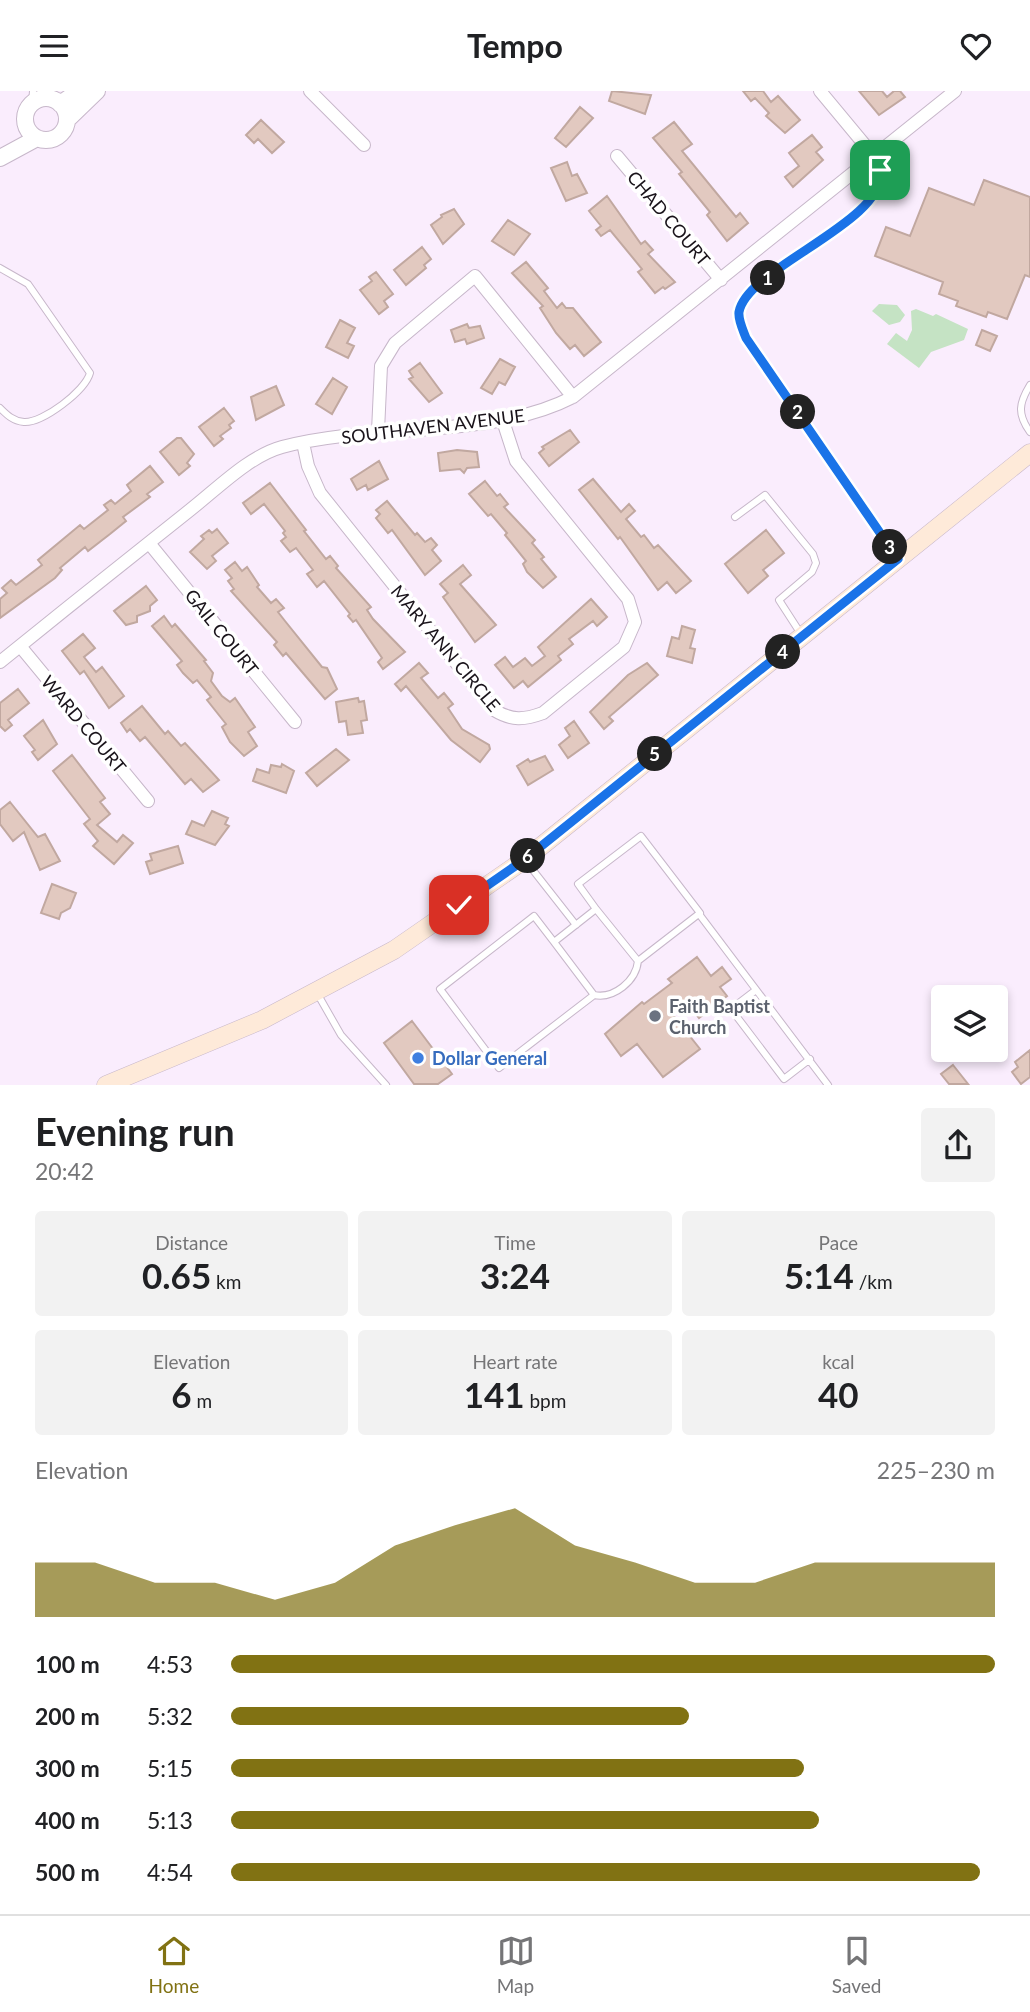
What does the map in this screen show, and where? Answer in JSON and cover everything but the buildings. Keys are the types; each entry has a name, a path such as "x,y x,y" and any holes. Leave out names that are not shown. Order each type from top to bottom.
{"main road":[{"path":"106,1084 262,1020 394,950 524,860 1030,453"}],"street":[{"path":"60,104 79,91"},
{"path":"1,157 37,138 54,139 63,131 66,120 97,91"},
{"path":"310,91 364,145"},
{"path":"820,91 872,157"},
{"name":"SOUTHAVEN AVENUE","path":"0,663 261,457 280,448 377,431 503,421 545,411 573,397 955,91"},
{"path":"1,157 25,125 26,113 33,97 60,104 66,120"},
{"path":"25,125 37,138"},
{"name":"CHAD COURT","path":"617,156 721,280"},
{"path":"377,431 381,366 395,343 475,276 573,397"},
{"name":"MARY ANN CIRCLE","path":"303,443 308,466 320,493 485,699 503,716 514,719 528,718 543,713 624,647 635,622 628,599 516,461 503,421"},
{"name":"GAIL COURT","path":"149,543 295,722"},
{"name":"WARD COURT","path":"20,646 148,801"}],"lane":[{"path":"872,157 880,170 882,182 877,194 828,235 759,285 744,300 739,320 746,338 898,559"},
{"path":"0,268 28,284 90,373 88,379 65,402 39,419 24,422 9,418 0,408"},
{"path":"1030,385 1022,397 1019,412 1030,432"},
{"path":"1022,397 1030,392"},
{"path":"735,517 765,495 813,554 816,563 812,572 779,600 802,636"},
{"path":"594,995 499,1068 440,989 534,916 594,995 602,997 620,989 637,972 638,961 578,884 641,836 828,1084"},
{"path":"524,860 576,925"},
{"path":"554,941 596,909"},
{"path":"638,961 699,914"},
{"path":"756,990 732,1009 784,1079 810,1059"},
{"path":"316,991 341,1035 386,1084"}],"green space":[{"path":"879,304 897,305 905,315 900,322 889,325 872,311"},
{"path":"916,309 933,316 936,314 968,329 964,340 931,352 919,368 887,344 896,333 907,341 912,330 911,311"}],"place":[{"name":"Faith Baptist Church","path":"655,1016"},
{"name":"Dollar General","path":"418,1058"}],"route":[{"path":"459,905 524,860 898,559 746,338 739,320 739,311 744,300 759,285 818,243 877,194 882,182 880,170"}]}
